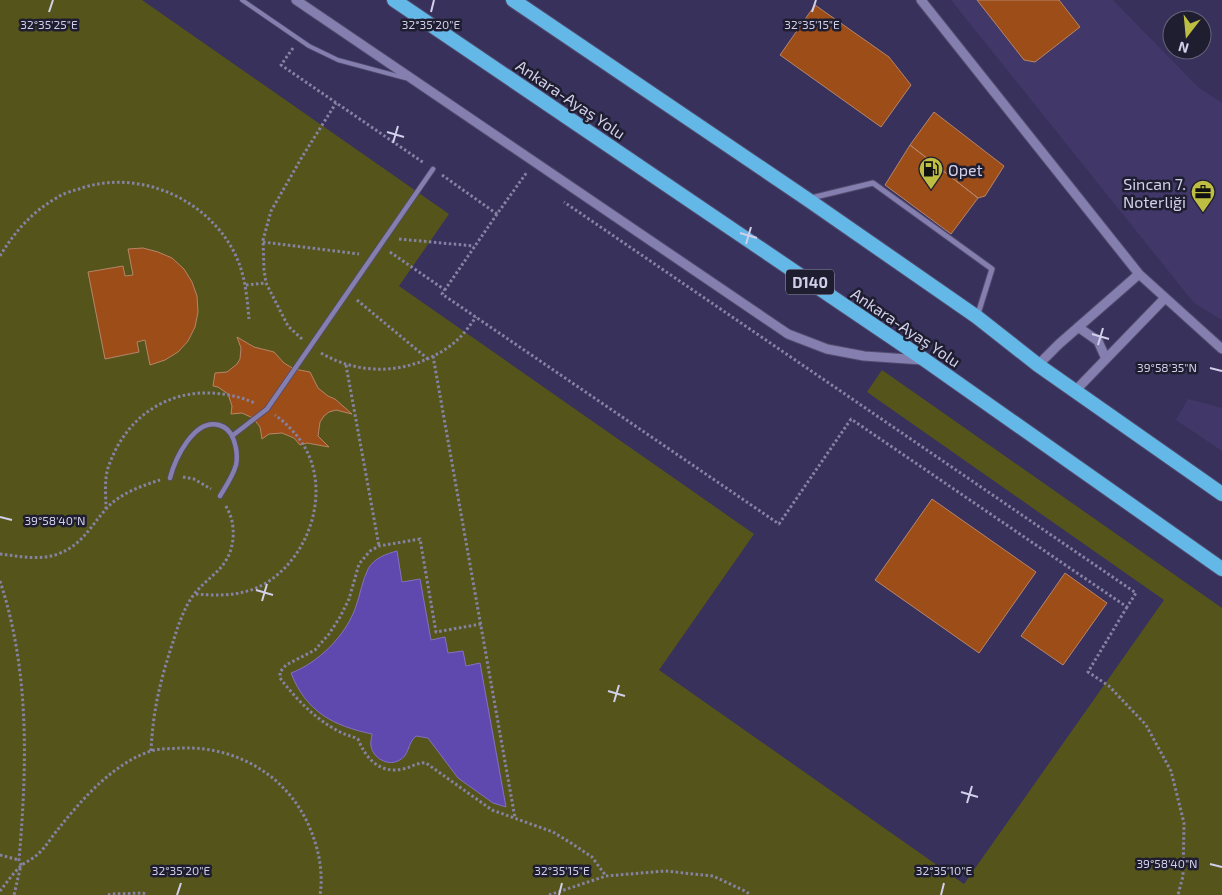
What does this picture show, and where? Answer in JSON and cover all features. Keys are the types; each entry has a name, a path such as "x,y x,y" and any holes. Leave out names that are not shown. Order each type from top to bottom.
{"highway":[{"name":"Ankara-Ayaş Yolu","path":"394,0 925,360 1222,569"},
{"path":"513,0 807,199 977,317 1038,365 1222,494"}],"street":[{"path":"296,0 788,334 827,349 864,356 925,360"},
{"path":"921,0 1139,274 1222,349"},
{"path":"232,436 267,409 432,169"},
{"path":"807,199 873,183 992,269 977,317"},
{"path":"1038,365 1139,274"},
{"path":"1075,391 1165,298"},
{"path":"1078,328 1098,341 1106,359"},
{"path":"170,478 178,456 190,438 198,430 215,424 226,428 232,436 237,456 236,466 220,496"}],"lane":[{"path":"242,0 309,46 338,60 415,81"}],"path":[{"path":"299,39 281,65 497,214"},
{"path":"336,103 271,211 263,242 266,283 288,326 310,347 336,362 366,369 396,369 428,359 452,345 476,318"},
{"path":"534,161 442,294 779,524 851,419 1127,607"},
{"path":"517,170 532,181"},
{"path":"0,256 9,240 31,214 59,195 92,184 126,182 159,188 190,203 216,225 235,253 246,285 249,319"},
{"path":"557,197 1136,593 1088,672 1109,686 1146,725 1171,771 1184,823 1183,876 1178,895"},
{"path":"386,238 475,246"},
{"path":"263,242 373,256"},
{"path":"380,245 445,290"},
{"path":"246,285 266,283"},
{"path":"347,293 428,359"},
{"path":"433,356 516,819"},
{"path":"346,364 379,546"},
{"path":"0,554 35,558 58,554 80,541 106,509 120,497 165,478 180,477 194,479 208,486 220,496 227,507 232,521 233,536 231,550 224,564 195,594 178,628 166,662 156,700 152,721 152,751"},
{"path":"480,624 436,632 420,539 379,546 370,551 359,564 349,599 330,634 314,650 286,665 280,672 280,678 304,708 331,727 358,739 368,759 375,765 384,769 394,770 404,769 420,762 426,763 492,810 534,824 553,832 571,843 592,857 606,876"},
{"path":"0,581 14,638 25,722 25,796 19,860 21,865 14,895"},
{"path":"0,891 21,865 38,854 80,802 104,779 133,760 152,751 200,748 233,755 264,770 290,793 308,822 319,855 320,895"},
{"path":"0,855 19,860"},
{"path":"549,895 606,876 665,871 713,876 751,895"},
{"path":"108,895 143,893 147,895"}],"shaded area":[{"path":"0,0 142,0 449,214 399,286 754,534 659,670 964,884 1164,600 867,392 882,370 1222,608 1222,895 0,895"},
{"path":"951,0 1113,0 1162,50 1162,60 1172,60 1199,88 1222,103 1222,320 1194,303"},
{"path":"1188,399 1222,408 1222,451 1176,420"},
{"path":"397,551 402,582 420,579 431,640 445,637 448,653 463,651 466,666 480,663 506,807 493,803 458,778 428,738 416,736 405,756 398,761 385,762 381,760 372,750 372,734 345,727 323,715 305,698 291,673 311,663 345,629 357,604 368,569 381,557"}],"building":[{"path":"977,0 1059,0 1080,27 1035,62 1024,60"},
{"path":"815,5 889,57 911,85 881,127 780,55"},
{"path":"934,112 1004,166 985,196 978,198 910,145"},
{"path":"910,145 978,198 951,234 885,185"},
{"path":"143,248 172,258 184,269 192,282 197,296 198,312 195,327 188,341 178,352 165,360 150,365 145,340 137,342 139,352 105,359 88,272 123,266 125,276 133,275 128,249"},
{"path":"237,337 254,347 274,352 284,363 294,369 310,372 318,388 335,399 352,414 336,410 324,416 320,422 318,436 329,447 307,443 300,445 294,438 282,433 269,434 262,439 260,427 253,418 242,413 231,414 232,406 228,394 213,386 215,373 227,372 240,359 241,348"},
{"path":"932,499 1036,572 979,653 875,580"},
{"path":"1065,573 1107,603 1063,665 1021,636"}],"place":[{"name":"Opet","path":"931,190"},
{"name":"Sincan 7. Noterliği","path":"1203,213"}]}
